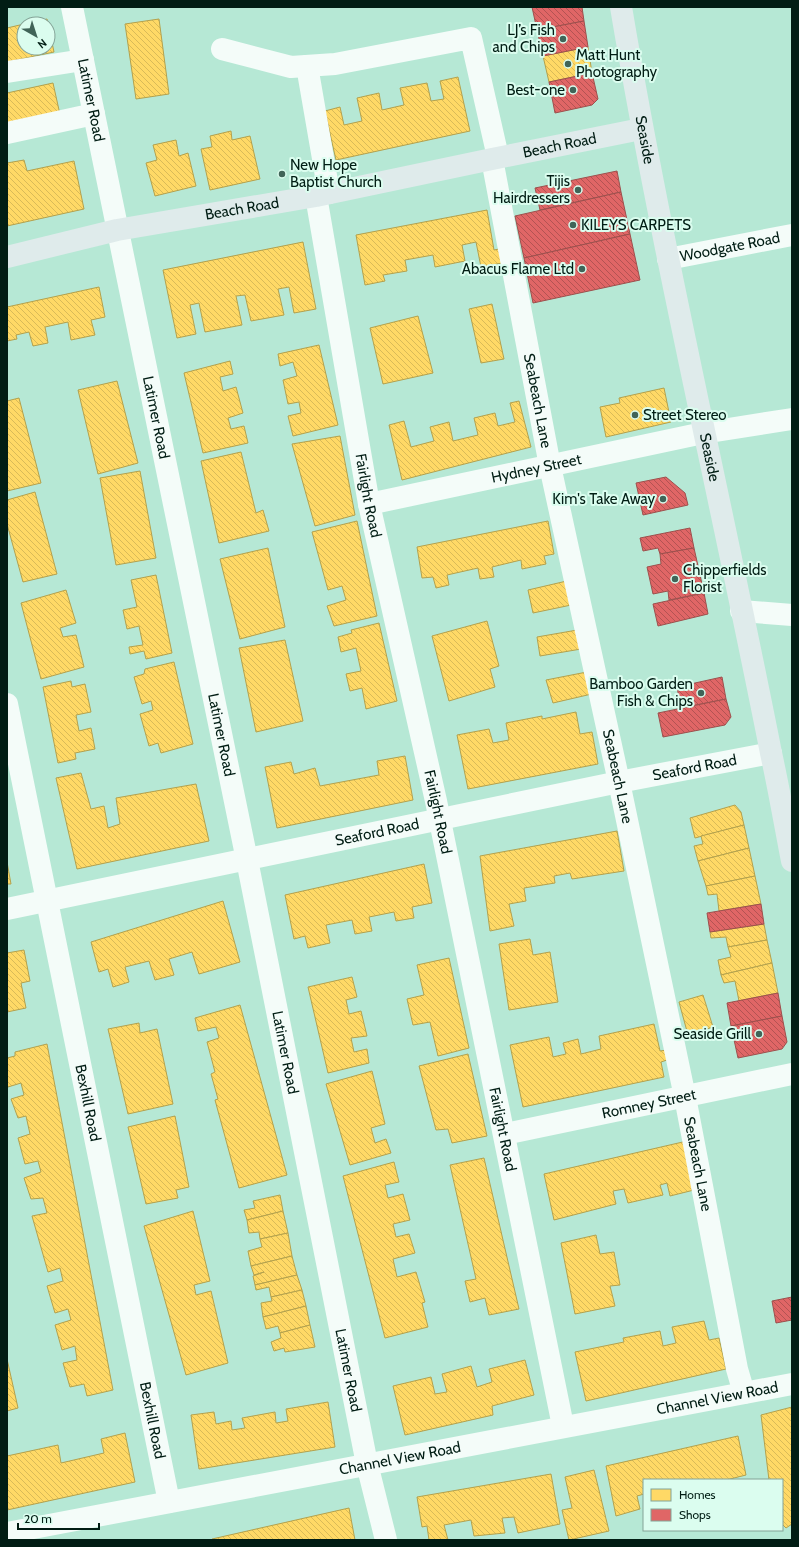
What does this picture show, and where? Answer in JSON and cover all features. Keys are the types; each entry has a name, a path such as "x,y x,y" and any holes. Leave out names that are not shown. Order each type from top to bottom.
{"main road":[{"name":"Seaside","path":"621,7 641,129 703,433 788,821 792,861"},
{"name":"Beach Road","path":"7,257 117,230 322,195 641,129"}],"street":[{"name":"Latimer Road","path":"72,7 247,860 368,1464 386,1540"},
{"name":"Seabeach Lane","path":"307,66 335,64 472,38 550,466 619,782 685,1097 737,1369 744,1393"},
{"path":"222,49 291,67 307,66"},
{"path":"7,72 83,60"},
{"name":"Fairlight Road","path":"307,66 322,195 369,504 440,819 563,1426"},
{"path":"7,133 94,114"},
{"name":"Woodgate Road","path":"668,259 792,234"},
{"name":"Hydney Street","path":"369,504 703,433 792,419"},
{"path":"742,611 792,615"},
{"name":"Bexhill Road","path":"7,704 169,1502"},
{"name":"Seaford Road","path":"7,909 47,902 619,782 772,753"},
{"name":"Romney Street","path":"505,1134 792,1074"},
{"name":"Channel View Road","path":"7,1533 563,1426 792,1384"}],"building: Homes":[{"path":"159,19 169,94 136,99 125,24"},
{"path":"16,26 16,56 35,56 7,62 7,28"},
{"name":"Matt Hunt Photography","path":"588,47 592,73 549,82 543,56"},
{"path":"458,77 470,131 336,160 325,111 340,107 344,125 362,121 357,98 379,93 382,110 404,105 400,88 427,83 431,101 444,99 440,81"},
{"path":"53,83 61,119 7,131 7,93"},
{"path":"231,131 232,140 250,136 260,179 210,190 201,149 212,147 210,136"},
{"path":"176,140 179,156 188,153 196,186 155,196 146,163 157,160 153,145"},
{"path":"24,160 27,171 74,161 84,209 7,226 7,163"},
{"path":"487,210 494,250 499,249 502,263 481,267 476,242 462,245 465,261 435,267 433,255 405,260 407,271 383,275 385,281 365,285 356,235"},
{"path":"303,242 316,309 294,313 289,287 278,289 284,315 251,321 245,295 236,296 242,325 205,332 199,303 190,305 196,334 177,338 163,270"},
{"path":"99,287 105,317 91,320 95,335 71,340 68,322 45,327 48,343 33,346 29,332 16,335 17,339 7,341 7,307"},
{"path":"492,304 504,359 481,363 469,309"},
{"path":"418,316 433,373 383,384 370,328"},
{"path":"319,345 338,425 293,436 288,416 301,413 299,402 288,404 283,380 297,376 293,362 280,366 278,354"},
{"path":"230,361 233,374 220,377 223,391 236,387 243,413 228,418 231,429 244,426 248,443 203,453 184,373"},
{"path":"117,381 138,463 98,474 78,390"},
{"name":"Street Stereo","path":"664,388 671,422 606,437 600,407 620,403 619,398"},
{"path":"19,398 41,483 7,491 7,401"},
{"path":"519,401 531,447 402,480 389,425 404,421 411,447 434,441 430,427 449,422 453,441 478,435 474,418 495,413 498,426 515,422 510,403"},
{"path":"340,436 355,515 315,526 292,444"},
{"path":"241,452 256,513 263,510 269,531 219,543 201,461"},
{"path":"140,471 156,558 116,565 100,478"},
{"path":"35,492 57,574 23,582 7,524 7,500"},
{"path":"357,521 377,616 334,626 327,606 346,600 342,586 328,590 312,532"},
{"path":"548,521 554,554 544,556 546,564 522,569 521,560 492,567 494,577 480,579 478,568 447,575 449,585 436,588 433,577 422,578 417,547"},
{"path":"268,548 285,627 240,639 220,559"},
{"path":"156,575 172,653 146,659 144,651 130,654 129,647 143,645 139,626 127,629 123,610 137,607 131,580"},
{"path":"571,580 576,604 533,613 528,590"},
{"path":"66,590 76,623 60,628 63,637 76,635 84,667 41,679 21,603"},
{"path":"487,621 499,666 490,669 495,687 449,701 432,636"},
{"path":"379,623 397,701 366,709 362,688 350,691 346,674 361,671 356,648 341,652 338,637 352,633 351,630"},
{"path":"583,629 587,648 540,656 537,637"},
{"path":"285,640 303,721 256,732 239,648"},
{"path":"174,662 193,744 161,753 158,743 149,746 140,714 153,710 151,701 142,704 134,677 144,674 145,669"},
{"path":"592,671 596,693 553,703 546,680"},
{"path":"71,681 72,687 85,684 91,712 76,715 79,731 91,728 95,749 75,753 76,759 58,763 43,687"},
{"path":"576,712 580,734 592,732 598,764 468,789 457,735 489,729 493,743 509,740 506,723 542,716 542,719"},
{"path":"405,756 413,800 277,828 265,767 291,762 294,774 315,768 320,786 379,775 377,761"},
{"path":"81,773 91,809 104,806 108,828 120,824 116,798 196,784 209,841 77,869 56,778"},
{"path":"735,805 741,812 744,825 695,838 690,818"},
{"path":"744,825 749,848 698,861 694,846 703,844 701,836"},
{"path":"617,831 624,871 572,879 570,873 554,876 555,883 524,888 526,901 509,904 514,926 490,931 480,856"},
{"path":"749,848 755,876 706,886 698,861"},
{"path":"7,862 11,884 7,884"},
{"path":"424,864 432,903 412,907 414,918 396,921 394,912 369,917 372,931 355,934 352,920 326,925 330,943 308,948 305,936 294,939 285,895"},
{"path":"755,876 761,904 719,911 717,894 708,895 706,886"},
{"path":"223,901 240,962 199,974 192,952 169,959 174,975 155,980 149,961 125,967 129,982 113,987 108,969 99,972 91,942"},
{"path":"764,924 767,940 728,947 726,937 711,938 710,932"},
{"path":"530,939 533,955 550,952 558,1002 509,1010 499,944"},
{"path":"767,940 772,963 721,975 718,960 731,957 728,947"},
{"path":"24,950 30,981 21,983 26,1008 7,1012 7,953"},
{"path":"449,958 469,1048 438,1056 430,1022 413,1025 407,999 424,995 417,965"},
{"path":"772,963 778,993 739,1001 735,981 724,983 721,975"},
{"path":"352,977 357,997 346,1000 349,1014 361,1011 367,1036 351,1038 354,1052 367,1049 369,1063 328,1073 308,987"},
{"path":"703,995 713,1027 688,1035 679,1002"},
{"path":"240,1005 287,1175 239,1188 215,1100 218,1099 211,1074 215,1072 207,1042 219,1038 216,1027 198,1031 195,1018"},
{"path":"139,1023 140,1033 157,1029 173,1104 128,1114 108,1029"},
{"path":"654,1024 660,1051 667,1050 667,1060 661,1062 664,1077 523,1107 510,1045 549,1037 553,1057 566,1054 563,1043 578,1039 581,1054 601,1049 599,1036"},
{"path":"47,1044 113,1390 87,1396 84,1384 70,1387 63,1363 77,1360 75,1346 62,1350 55,1325 71,1320 68,1309 55,1313 47,1286 63,1281 60,1268 48,1272 32,1216 47,1213 43,1198 31,1199 24,1178 41,1172 38,1161 25,1164 18,1138 30,1134 26,1116 18,1118 11,1099 24,1095 21,1083 8,1087 7,1085 7,1058 15,1056 15,1052"},
{"path":"468,1054 487,1136 452,1143 448,1129 436,1130 419,1066"},
{"path":"372,1071 385,1124 371,1128 375,1143 386,1139 391,1153 350,1165 326,1084"},
{"path":"175,1116 189,1187 176,1190 178,1198 146,1204 128,1127"},
{"path":"687,1141 698,1189 670,1196 667,1183 660,1185 663,1195 628,1203 624,1189 613,1191 616,1204 554,1220 544,1174"},
{"path":"484,1158 519,1309 489,1315 485,1298 470,1302 465,1281 476,1279 450,1165"},
{"path":"394,1162 399,1182 385,1185 388,1198 403,1194 410,1220 393,1224 396,1237 409,1234 415,1253 393,1259 397,1277 416,1272 425,1302 422,1303 428,1327 385,1338 343,1176"},
{"path":"280,1195 283,1211 247,1220 244,1210 255,1208 253,1201"},
{"path":"193,1211 210,1281 194,1285 196,1295 211,1291 228,1363 186,1375 144,1226"},
{"path":"283,1211 288,1233 260,1239 259,1232 249,1233 247,1220"},
{"path":"288,1233 292,1256 251,1266 248,1251 262,1247 260,1239"},
{"path":"596,1235 600,1254 614,1252 620,1285 610,1286 615,1306 575,1314 561,1243"},
{"path":"292,1256 297,1275 255,1285 253,1276 264,1272 254,1275 251,1266"},
{"path":"297,1275 302,1290 271,1297 269,1287 256,1290 255,1285"},
{"path":"302,1290 306,1306 263,1317 261,1303 272,1301 271,1297"},
{"path":"306,1306 310,1325 280,1333 278,1326 266,1329 263,1317"},
{"path":"704,1321 709,1340 719,1338 726,1369 586,1401 575,1352 624,1342 623,1338 660,1331 663,1346 676,1343 672,1327"},
{"path":"310,1325 315,1347 285,1352 284,1348 274,1351 271,1342 281,1338 280,1333"},
{"path":"7,1359 18,1408 7,1411"},
{"path":"525,1360 534,1395 492,1406 493,1415 405,1435 393,1386 431,1377 435,1394 447,1392 442,1374 471,1366 477,1387 492,1382 489,1369"},
{"path":"328,1402 335,1447 199,1469 191,1415 214,1412 216,1424 231,1421 232,1430 245,1428 242,1418 275,1412 276,1423 288,1421 286,1409"},
{"path":"792,1407 792,1524 786,1528 783,1525 783,1479 769,1479 761,1415"},
{"path":"125,1433 135,1482 7,1510 7,1456 58,1445 61,1463 104,1453 101,1439"},
{"path":"738,1436 746,1475 730,1479 643,1479 643,1494 637,1496 640,1509 616,1516 606,1466"},
{"path":"594,1470 609,1531 569,1540 562,1510 572,1508 565,1477"},
{"path":"551,1474 560,1524 518,1533 514,1517 502,1518 505,1533 474,1536 471,1520 444,1525 448,1540 429,1540 427,1526 422,1527 417,1497"},
{"path":"349,1508 355,1540 212,1539"}],"building: Shops":[{"path":"532,7 582,7 584,21 537,30"},
{"name":"LJ’s Fish and Chips","path":"584,21 588,47 543,56 537,30"},
{"name":"Best-one","path":"592,73 598,99 592,105 555,113 549,82"},
{"name":"Tijis Hairdressers","path":"617,171 621,192 540,210 535,188"},
{"name":"KILEYS CARPETS","path":"621,192 630,234 524,258 515,216"},
{"name":"Abacus Flame Ltd","path":"630,234 640,280 533,303 524,258"},
{"name":"Kim's Take Away","path":"666,477 685,493 688,505 643,515 636,483"},
{"path":"690,528 694,548 660,554 658,548 643,551 640,538"},
{"name":"Chipperfields Florist","path":"694,548 704,593 669,600 668,591 653,594 647,567 661,564 660,554"},
{"path":"704,593 708,614 658,626 653,604"},
{"name":"Bamboo Garden Fish & Chips","path":"722,677 726,699 681,708 677,687"},
{"path":"726,699 731,717 725,725 663,737 658,713"},
{"path":"761,904 764,924 710,932 707,913"},
{"path":"778,993 782,1016 731,1026 727,1003"},
{"name":"Seaside Grill","path":"782,1016 787,1042 782,1049 738,1058 731,1026"},
{"path":"792,1297 792,1320 776,1323 772,1301"}],"place":[{"name":"LJ’s Fish and Chips","path":"563,39"},
{"name":"Matt Hunt Photography","path":"568,64"},
{"name":"Best-one","path":"573,90"},
{"name":"New Hope Baptist Church","path":"282,174"},
{"name":"Tijis Hairdressers","path":"578,190"},
{"name":"KILEYS CARPETS","path":"573,225"},
{"name":"Abacus Flame Ltd","path":"582,269"},
{"name":"Street Stereo","path":"635,415"},
{"name":"Kim's Take Away","path":"663,499"},
{"name":"Chipperfields Florist","path":"675,579"},
{"name":"Bamboo Garden Fish & Chips","path":"701,693"},
{"name":"Seaside Grill","path":"759,1034"}]}
